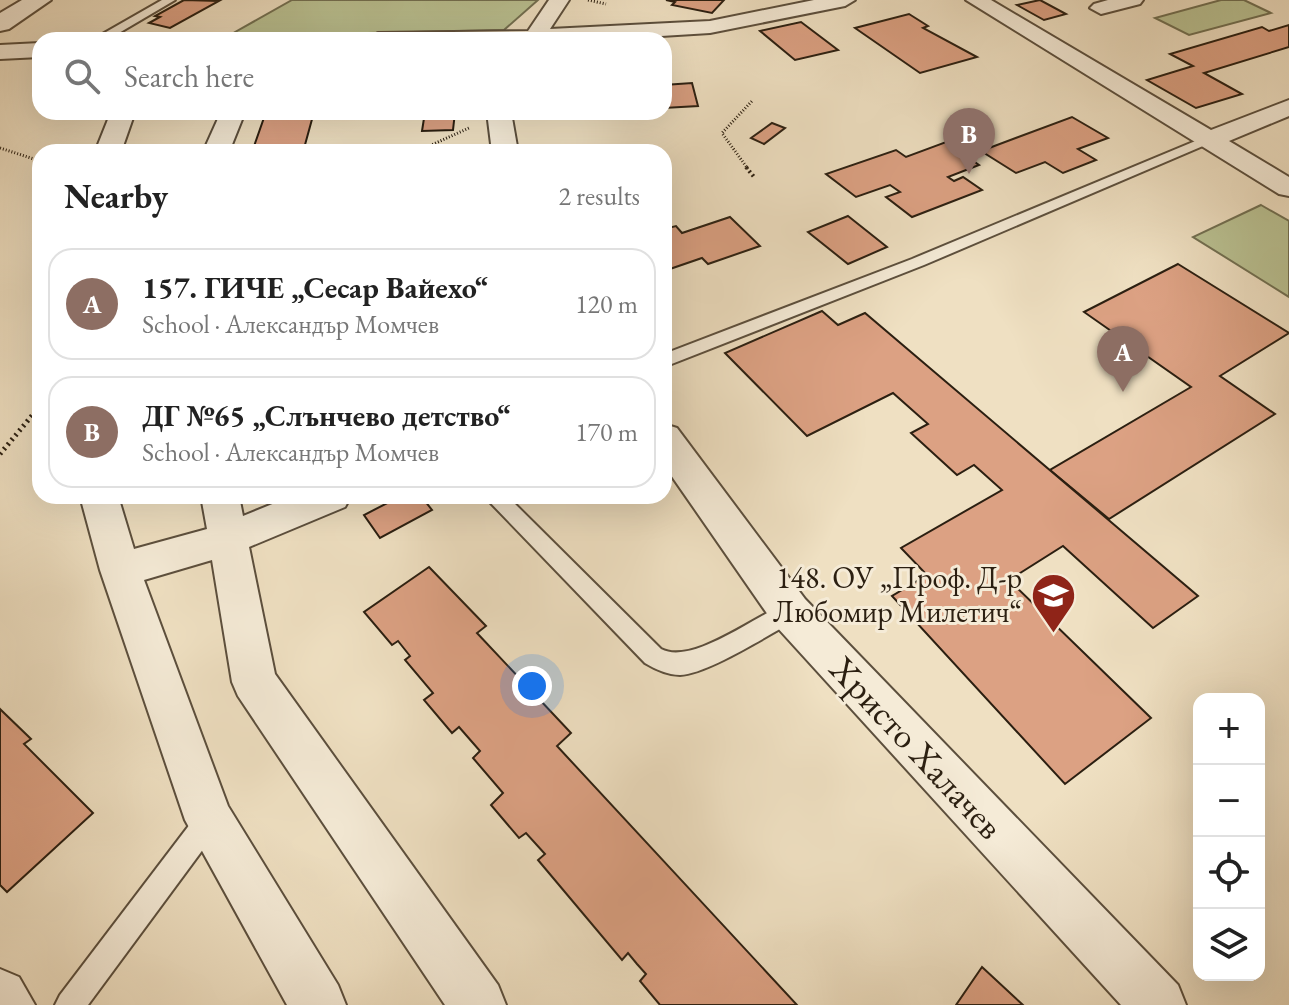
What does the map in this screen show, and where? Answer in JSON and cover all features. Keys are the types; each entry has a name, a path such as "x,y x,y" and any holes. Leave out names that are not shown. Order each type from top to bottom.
{"street":[{"path":"0,3 6,0"},
{"path":"0,24 39,0"},
{"path":"537,32 559,0"},
{"path":"630,32 710,27 845,0"},
{"path":"976,0 1289,188"},
{"path":"1101,8 1133,0"},
{"path":"0,52 32,50"},
{"path":"1210,140 1289,107"},
{"path":"111,144 120,120"},
{"path":"219,144 230,120"},
{"path":"499,120 504,144"},
{"name":"Христо Халачев","path":"672,448 790,612 1158,1005"},
{"path":"101,504 120,570 209,820 318,1005"},
{"path":"221,504 254,682 478,1005"},
{"path":"120,570 227,539 312,504"},
{"path":"0,996 7,1005"}],"lane":[{"path":"112,32 170,0"},
{"path":"672,358 918,262 1210,140"},
{"path":"502,504 653,656 666,664 680,666 694,662 790,612"},
{"path":"70,1005 209,820"}],"path":[{"path":"752,101 722,133 754,177"},
{"path":"433,144 485,120"},
{"path":"0,148 32,158"},
{"path":"0,454 32,416"}],"green space":[{"path":"292,0 538,0 504,30 235,32"},
{"path":"1221,0 1244,0 1271,13 1189,35 1155,18"},
{"path":"1261,205 1289,221 1289,297 1193,237"}],"building":[{"path":"184,0 219,1 170,28 149,23 160,17 155,16"},
{"path":"666,0 724,0 712,13 672,5 675,2"},
{"path":"1040,0 1066,14 1044,20 1017,5"},
{"path":"909,14 928,26 923,28 977,57 920,73 855,28"},
{"path":"801,22 838,50 795,60 760,31"},
{"path":"1289,25 1289,47 1204,73 1242,94 1196,108 1147,80 1193,66 1170,54 1262,27 1269,31"},
{"path":"692,83 698,106 672,108 672,84"},
{"path":"1072,117 1108,138 1078,149 1096,160 1063,173 1045,162 1016,173 981,151"},
{"path":"263,120 312,120 305,144 255,144"},
{"path":"424,120 454,120 453,130 422,131"},
{"path":"772,123 785,128 764,144 751,138"},
{"path":"946,142 979,165 948,177 954,181 963,177 982,190 912,217 886,197 900,192 890,185 856,197 826,174 896,150 906,157"},
{"path":"848,216 887,247 848,264 808,232"},
{"path":"730,217 760,246 708,264 702,258 672,268 672,227 676,226 682,233"},
{"path":"1178,264 1289,333 1220,376 1275,414 1109,519 1050,470 1191,387 1084,312"},
{"path":"822,311 838,325 865,313 1198,596 1153,628 1063,546 1009,580 1151,718 1065,784 892,596 927,575 901,548 1002,490 974,465 957,475 911,433 928,424 893,393 807,436 725,353"},
{"path":"385,504 427,504 432,510 380,538 364,515"},
{"path":"429,567 486,626 477,633 571,733 557,746 797,1005 660,1005 640,981 646,974 628,953 622,960 538,860 545,854 526,833 519,838 491,805 503,793 473,758 480,751 459,727 452,733 424,700 433,693 405,660 410,656 398,641 392,645 364,612"},
{"path":"0,709 31,739 24,744 93,813 7,892 0,885"},
{"path":"982,967 1023,1005 956,1005"}],"place":[{"name":"ДГ №65 „Слънчево детство“","path":"969,174"},
{"name":"157. ГИЧЕ „Сесар Вайехо“","path":"1123,392"},
{"name":"148. ОУ „Проф. Д-р Любомир Милетич“","path":"1053,634"}]}
